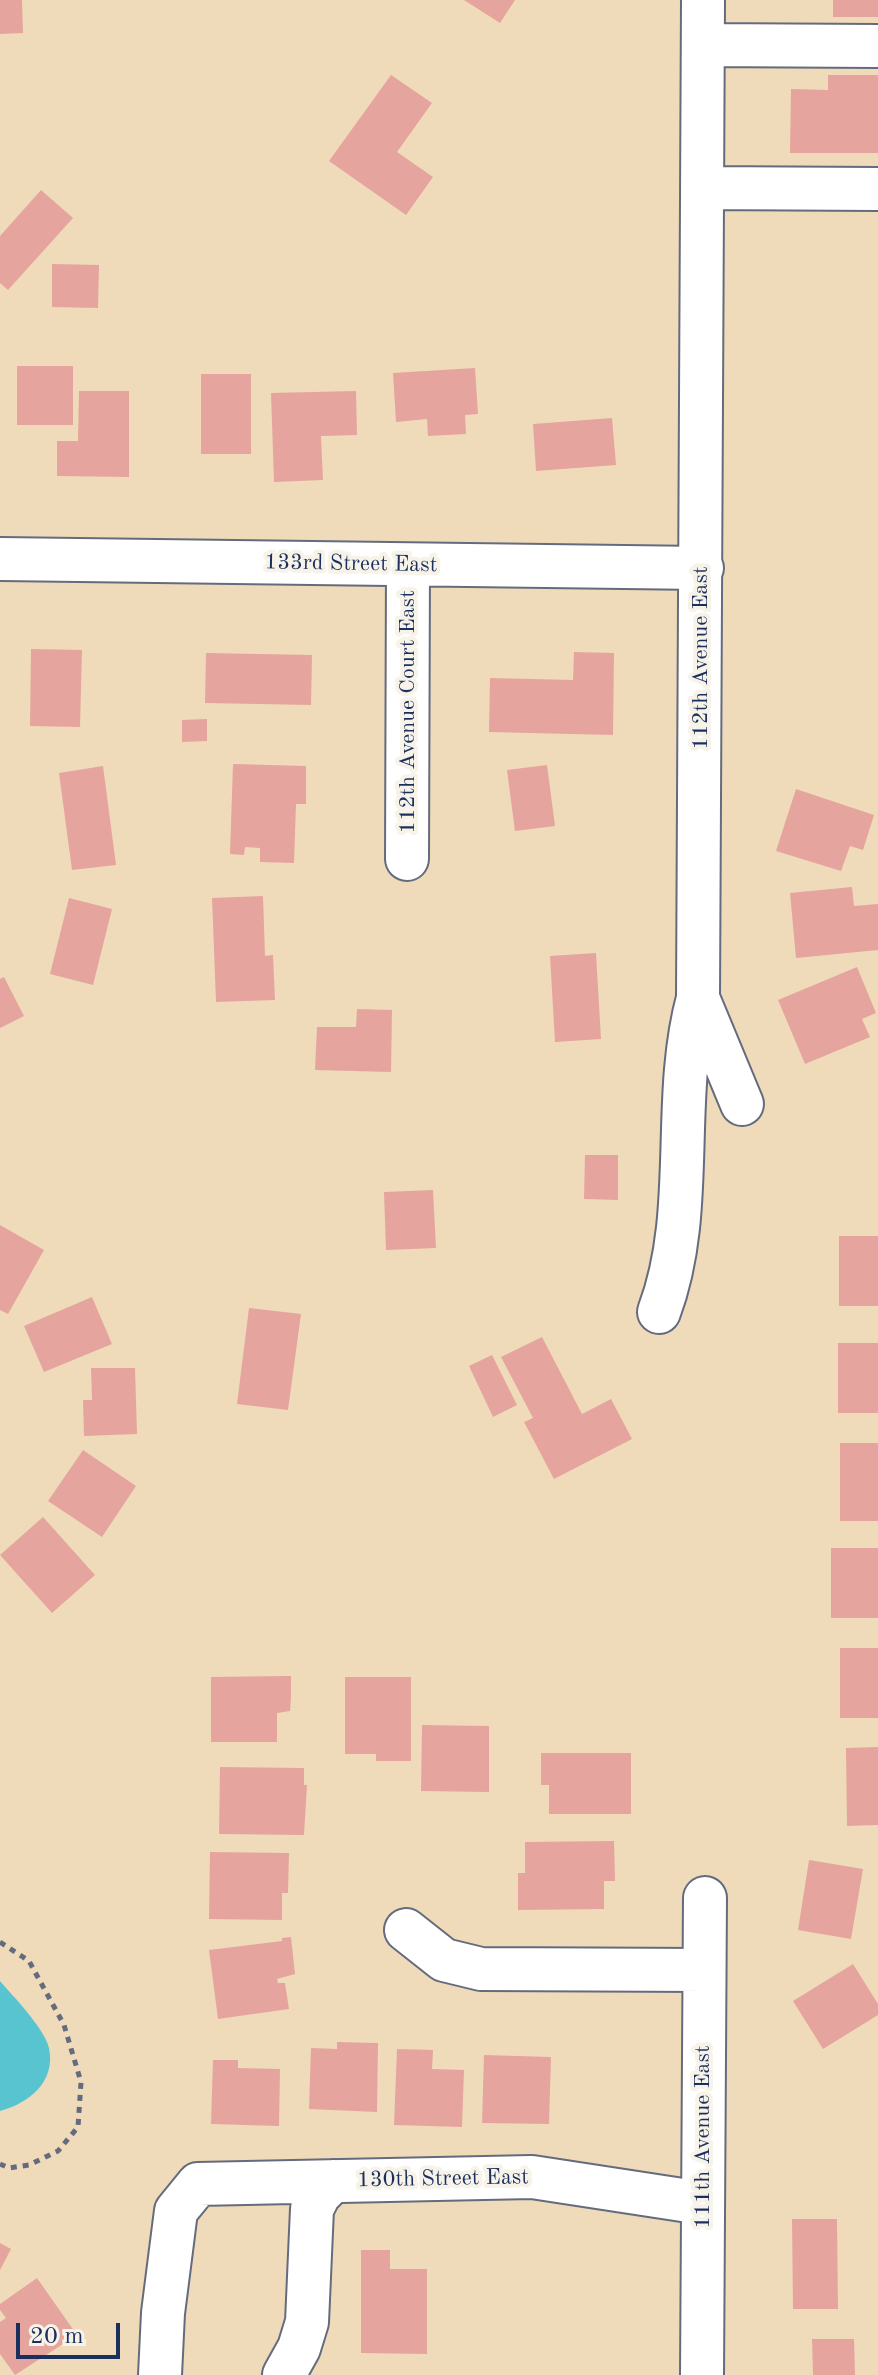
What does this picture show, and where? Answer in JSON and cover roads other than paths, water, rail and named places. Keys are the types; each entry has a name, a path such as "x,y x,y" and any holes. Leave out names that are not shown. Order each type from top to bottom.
{"street":[{"name":"112th Avenue East","path":"659,1312 671,1279 678,1239 685,1057 698,998 703,0"},
{"path":"703,45 878,46"},
{"path":"703,188 878,189"},
{"name":"133rd Street East","path":"0,559 702,568"},
{"name":"112th Avenue Court East","path":"407,859 408,565"},
{"path":"698,998 742,1104"},
{"name":"111th Avenue East","path":"702,2375 705,1898"},
{"path":"406,1930 444,1960 481,1969 704,1970"},
{"name":"130th Street East","path":"160,2375 163,2313 176,2211 198,2184 532,2177 702,2203"},
{"path":"284,2375 299,2348 307,2322 312,2209 319,2195 333,2181"}],"water":[{"path":"0,1981 41,2032 49,2048 50,2060 44,2081 38,2089 21,2103 0,2111"}]}
